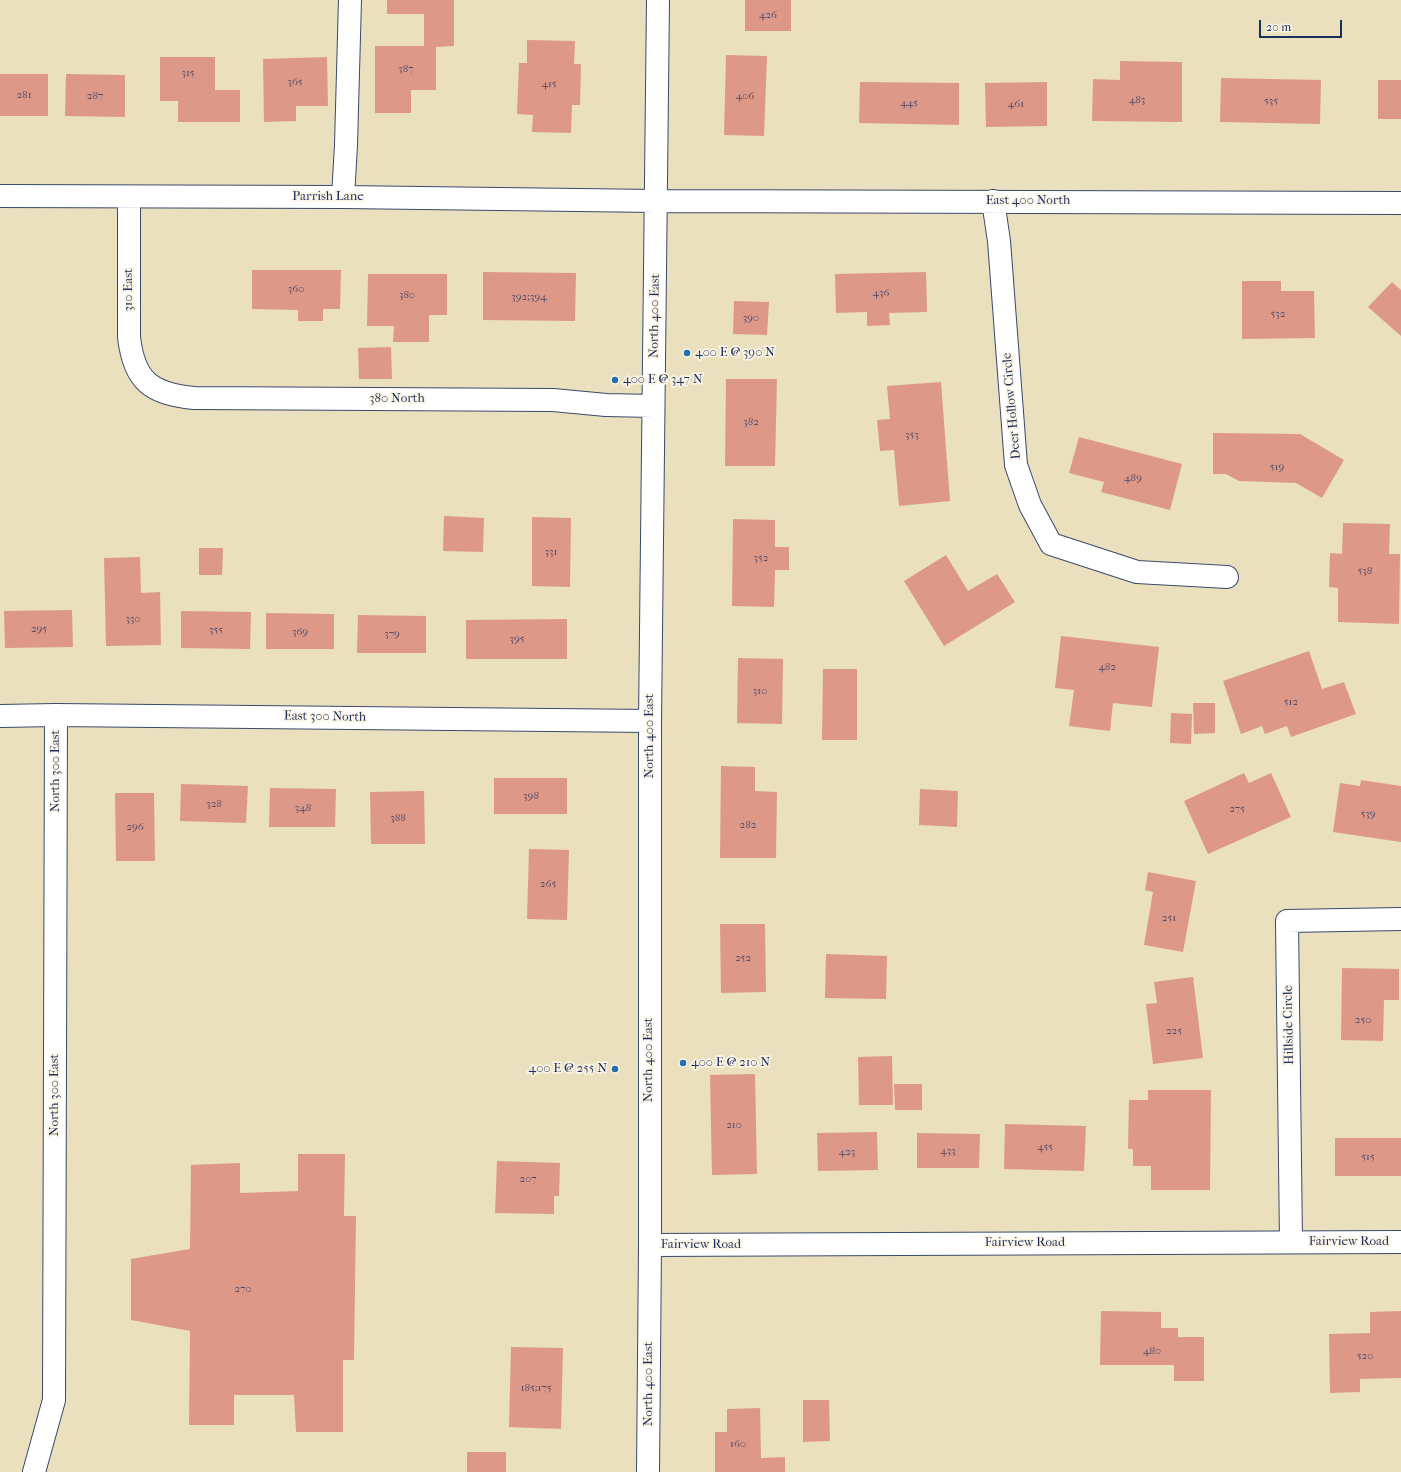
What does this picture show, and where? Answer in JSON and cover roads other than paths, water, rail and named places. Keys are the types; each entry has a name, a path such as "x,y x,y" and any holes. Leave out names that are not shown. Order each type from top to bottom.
{"street":[{"path":"343,197 350,0"},
{"name":"North 400 East","path":"648,1472 650,1245 650,721 658,0"},
{"name":"Parrish Lane","path":"0,196 343,197 656,201"},
{"name":"310 East","path":"129,197 129,337 133,360 144,380"},
{"name":"East 400 North","path":"656,201 1401,203"},
{"name":"Deer Hollow Circle","path":"993,201 999,241 1016,465 1030,505 1051,544 1136,572 1227,577"},
{"name":"380 North","path":"144,380 155,389 167,394 194,398 553,400 606,405 653,406"},
{"name":"East 300 North","path":"0,716 56,715 650,721"},
{"name":"North 300 East","path":"34,1472 54,1400 56,715"},
{"name":"Hillside Circle","path":"1291,1242 1287,921 1401,919"},
{"name":"Fairview Road","path":"650,1245 1401,1242"}],"place":[{"name":"400 E @ 390 N","path":"687,353"},
{"name":"400 E @ 347 N","path":"615,380"},
{"name":"400 E @ 210 N","path":"683,1063"},
{"name":"400 E @ 255 N","path":"615,1069"}]}
